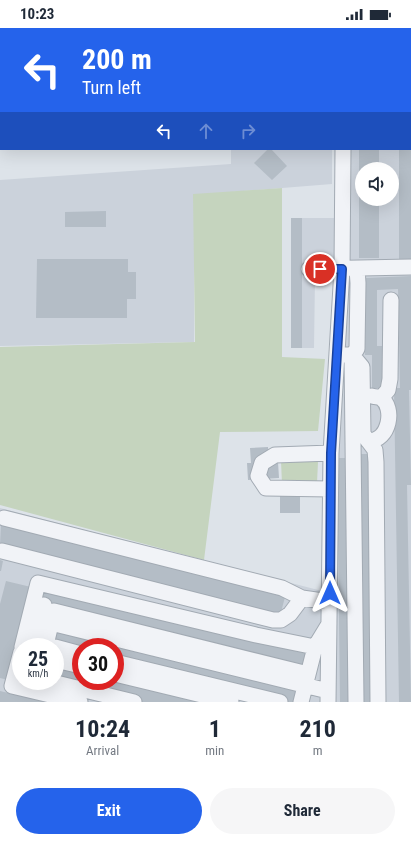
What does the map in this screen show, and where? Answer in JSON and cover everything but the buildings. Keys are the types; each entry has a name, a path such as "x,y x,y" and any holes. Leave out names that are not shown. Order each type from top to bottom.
{"street":[{"path":"343,150 349,269 357,349 352,355 356,702"},
{"path":"309,269 411,267"},
{"path":"59,624 328,696 331,453 337,355 349,269"},
{"path":"381,398 388,390 390,378 391,300"},
{"path":"337,355 352,355"},
{"path":"352,355 362,367 363,434 375,450 376,462 378,702"},
{"path":"362,396 381,398 386,404 388,428 381,437 374,441 368,440"},
{"path":"330,489 266,488 258,476 262,463 276,455 331,453"},
{"path":"4,518 282,588 302,598 330,602"},
{"path":"2,551 273,620 281,620 290,614 302,598"},
{"path":"41,638 38,583 256,635 315,647"},
{"path":"42,638 44,605"},
{"path":"44,638 54,611 308,674"},
{"path":"302,702 315,647 329,623"},
{"path":"124,664 280,702"},
{"path":"124,676 231,702"},
{"path":"64,685 134,702"},
{"path":"29,690 80,702"}],"shaded area":[{"path":"231,150 332,150 332,184 194,195 194,342 0,346 0,180 231,164"},
{"path":"349,150 411,150 411,702 0,702 0,508 330,593 341,277 315,277 314,348 291,348 291,218 349,218"}],"green space":[{"path":"282,188 282,357 325,359 318,431 220,432 204,560 0,505 0,347 195,342 193,194"},
{"path":"314,459 318,462 317,483 282,484 281,461"}],"route":[{"path":"320,269 342,269 331,453 330,593"}]}
